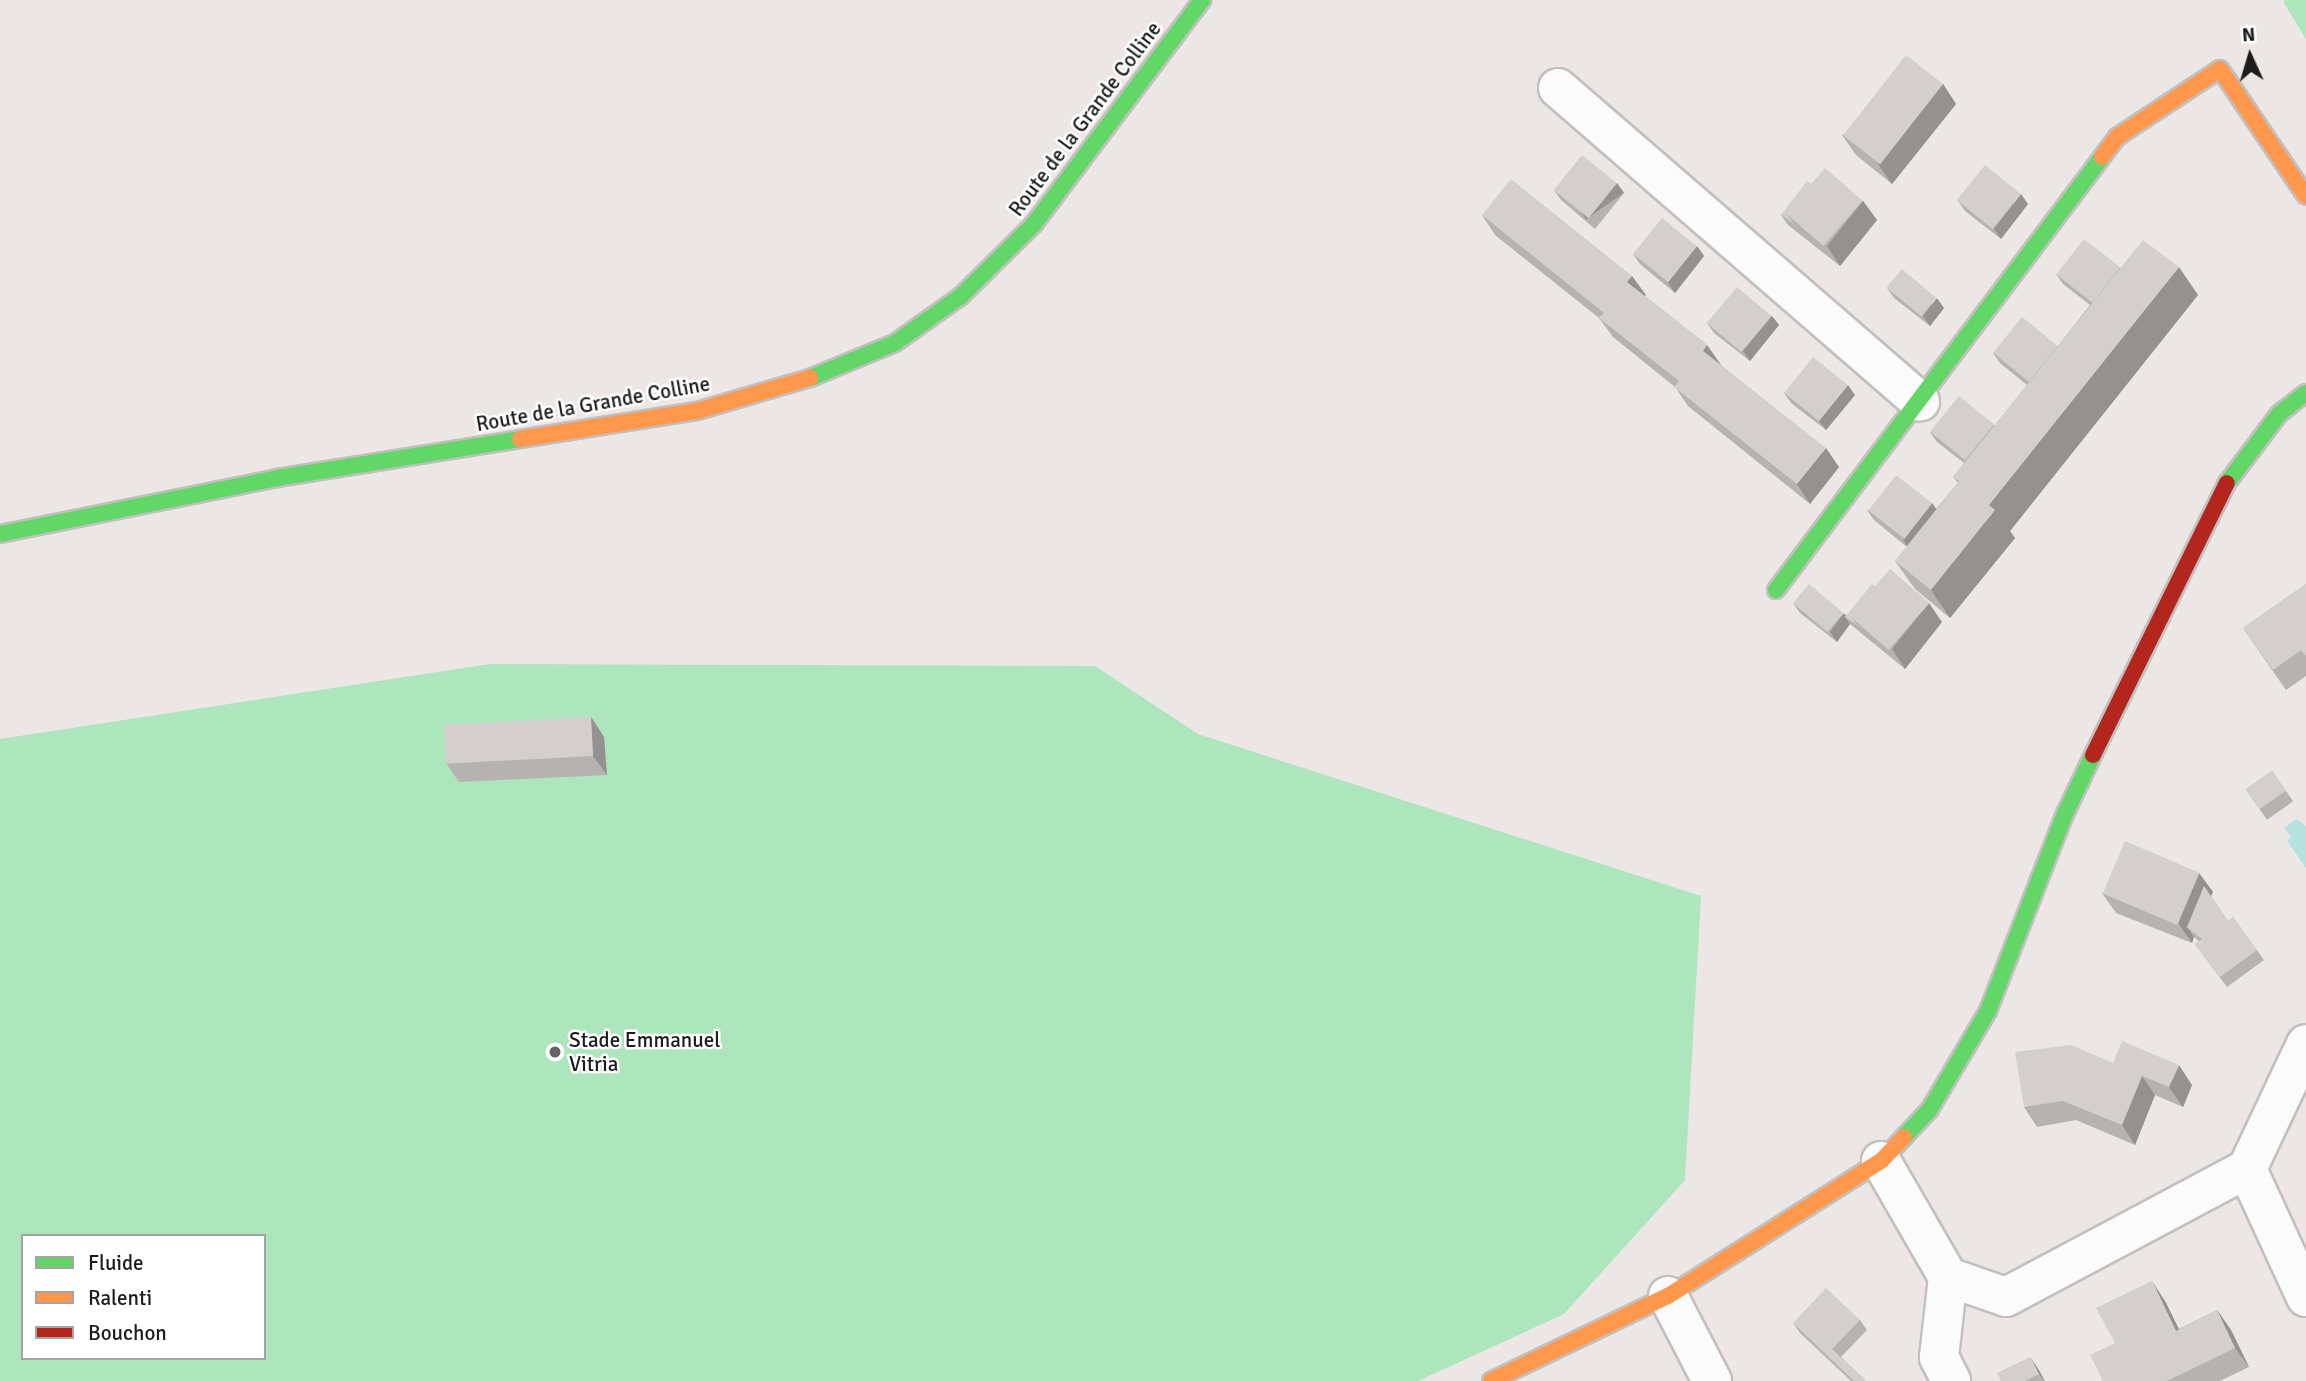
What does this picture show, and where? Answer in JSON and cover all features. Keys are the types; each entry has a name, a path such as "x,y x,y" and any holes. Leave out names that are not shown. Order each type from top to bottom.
{"street":[{"name":"Route de la Grande Colline","path":"0,534 277,478 697,411 821,375 895,343 961,296 1034,224 1202,0"},
{"path":"1776,590 1920,402 2117,136 2220,69 2306,196"},
{"path":"1558,88 1920,402"},
{"path":"1492,1381 1668,1296 1881,1161 1930,1109 1988,1010 2065,814 2216,498 2280,414 2306,393"},
{"path":"1948,1277 2006,1297 2247,1169 2306,1044"},
{"path":"1881,1161 1948,1277 1939,1357 1951,1381"},
{"path":"2247,1169 2306,1297"},
{"path":"1668,1296 1712,1381"}],"green space":[{"path":"2284,0 2306,0 2306,39 2284,3"},
{"path":"490,664 1095,666 1198,734 1701,896 1685,1180 1564,1314 1418,1381 0,1381 0,739"}],"water":[{"path":"2296,819 2306,826 2306,868 2287,841 2291,837 2284,828"}],"building":[{"path":"1906,55 1943,84 1880,164 1843,135"},
{"path":"1582,155 1617,183 1589,218 1554,190"},
{"path":"1985,165 2021,194 1992,229 1957,200"},
{"path":"1825,168 1863,201 1823,246 1786,213"},
{"path":"1511,179 1632,276 1627,282 1707,345 1703,351 1826,448 1797,484 1674,387 1679,381 1599,318 1604,313 1482,215"},
{"path":"1807,181 1812,184 1787,215 1794,224 1781,215"},
{"path":"1662,218 1697,246 1668,282 1633,254"},
{"path":"2084,239 2120,267 2093,303 2056,274"},
{"path":"2143,240 2179,267 1989,505 1995,510 1931,590 1895,561 1959,481 1953,477"},
{"path":"1902,269 1936,298 1921,316 1887,287"},
{"path":"1737,287 1771,316 1741,352 1707,323"},
{"path":"2022,317 2058,346 2029,382 1993,353"},
{"path":"1813,357 1848,385 1819,421 1784,393"},
{"path":"1959,396 1994,424 1965,460 1930,432"},
{"path":"1896,475 1932,503 1905,539 1868,510"},
{"path":"1890,569 1929,603 1889,650 1849,616"},
{"path":"1809,584 1843,613 1827,632 1793,603"},
{"path":"1872,584 1876,587 1851,617 1858,626 1845,617"},
{"path":"2306,584 2306,656 2301,650 2273,670 2243,628"},
{"path":"591,717 593,756 446,764 444,725"},
{"path":"2272,771 2286,791 2260,809 2246,789"},
{"path":"2125,841 2200,873 2177,925 2103,893"},
{"path":"2204,886 2228,921 2233,917 2257,950 2220,977 2195,944 2202,939 2187,927"},
{"path":"2122,1041 2179,1065 2169,1087 2142,1076 2122,1125 2063,1101 2024,1107 2015,1052 2071,1045 2113,1063"},
{"path":"2152,1281 2176,1331 2217,1310 2235,1348 2167,1381 2103,1381 2090,1355 2115,1343 2096,1308"},
{"path":"1826,1288 1860,1320 1832,1349 1866,1381 1854,1381 1793,1323"},
{"path":"2030,1357 2039,1374 2025,1381 2001,1381 1997,1373"}],"traffic: fast":[{"path":"810,378 895,343 961,296 1034,224 1202,0"},
{"path":"1776,590 2102,157"},
{"path":"2227,483 2279,414 2306,393"},
{"path":"0,534 277,478 520,439"},
{"path":"1904,1137 1930,1109 1988,1011 2065,814 2093,755"}],"traffic: slow":[{"path":"2102,157 2117,137 2220,69 2306,196"},
{"path":"520,439 697,411 810,378"},
{"path":"1491,1381 1668,1296 1881,1161 1904,1137"}],"traffic: jam":[{"path":"2093,755 2227,483"}],"place":[{"name":"Stade Emmanuel Vitria","path":"555,1052"}]}
